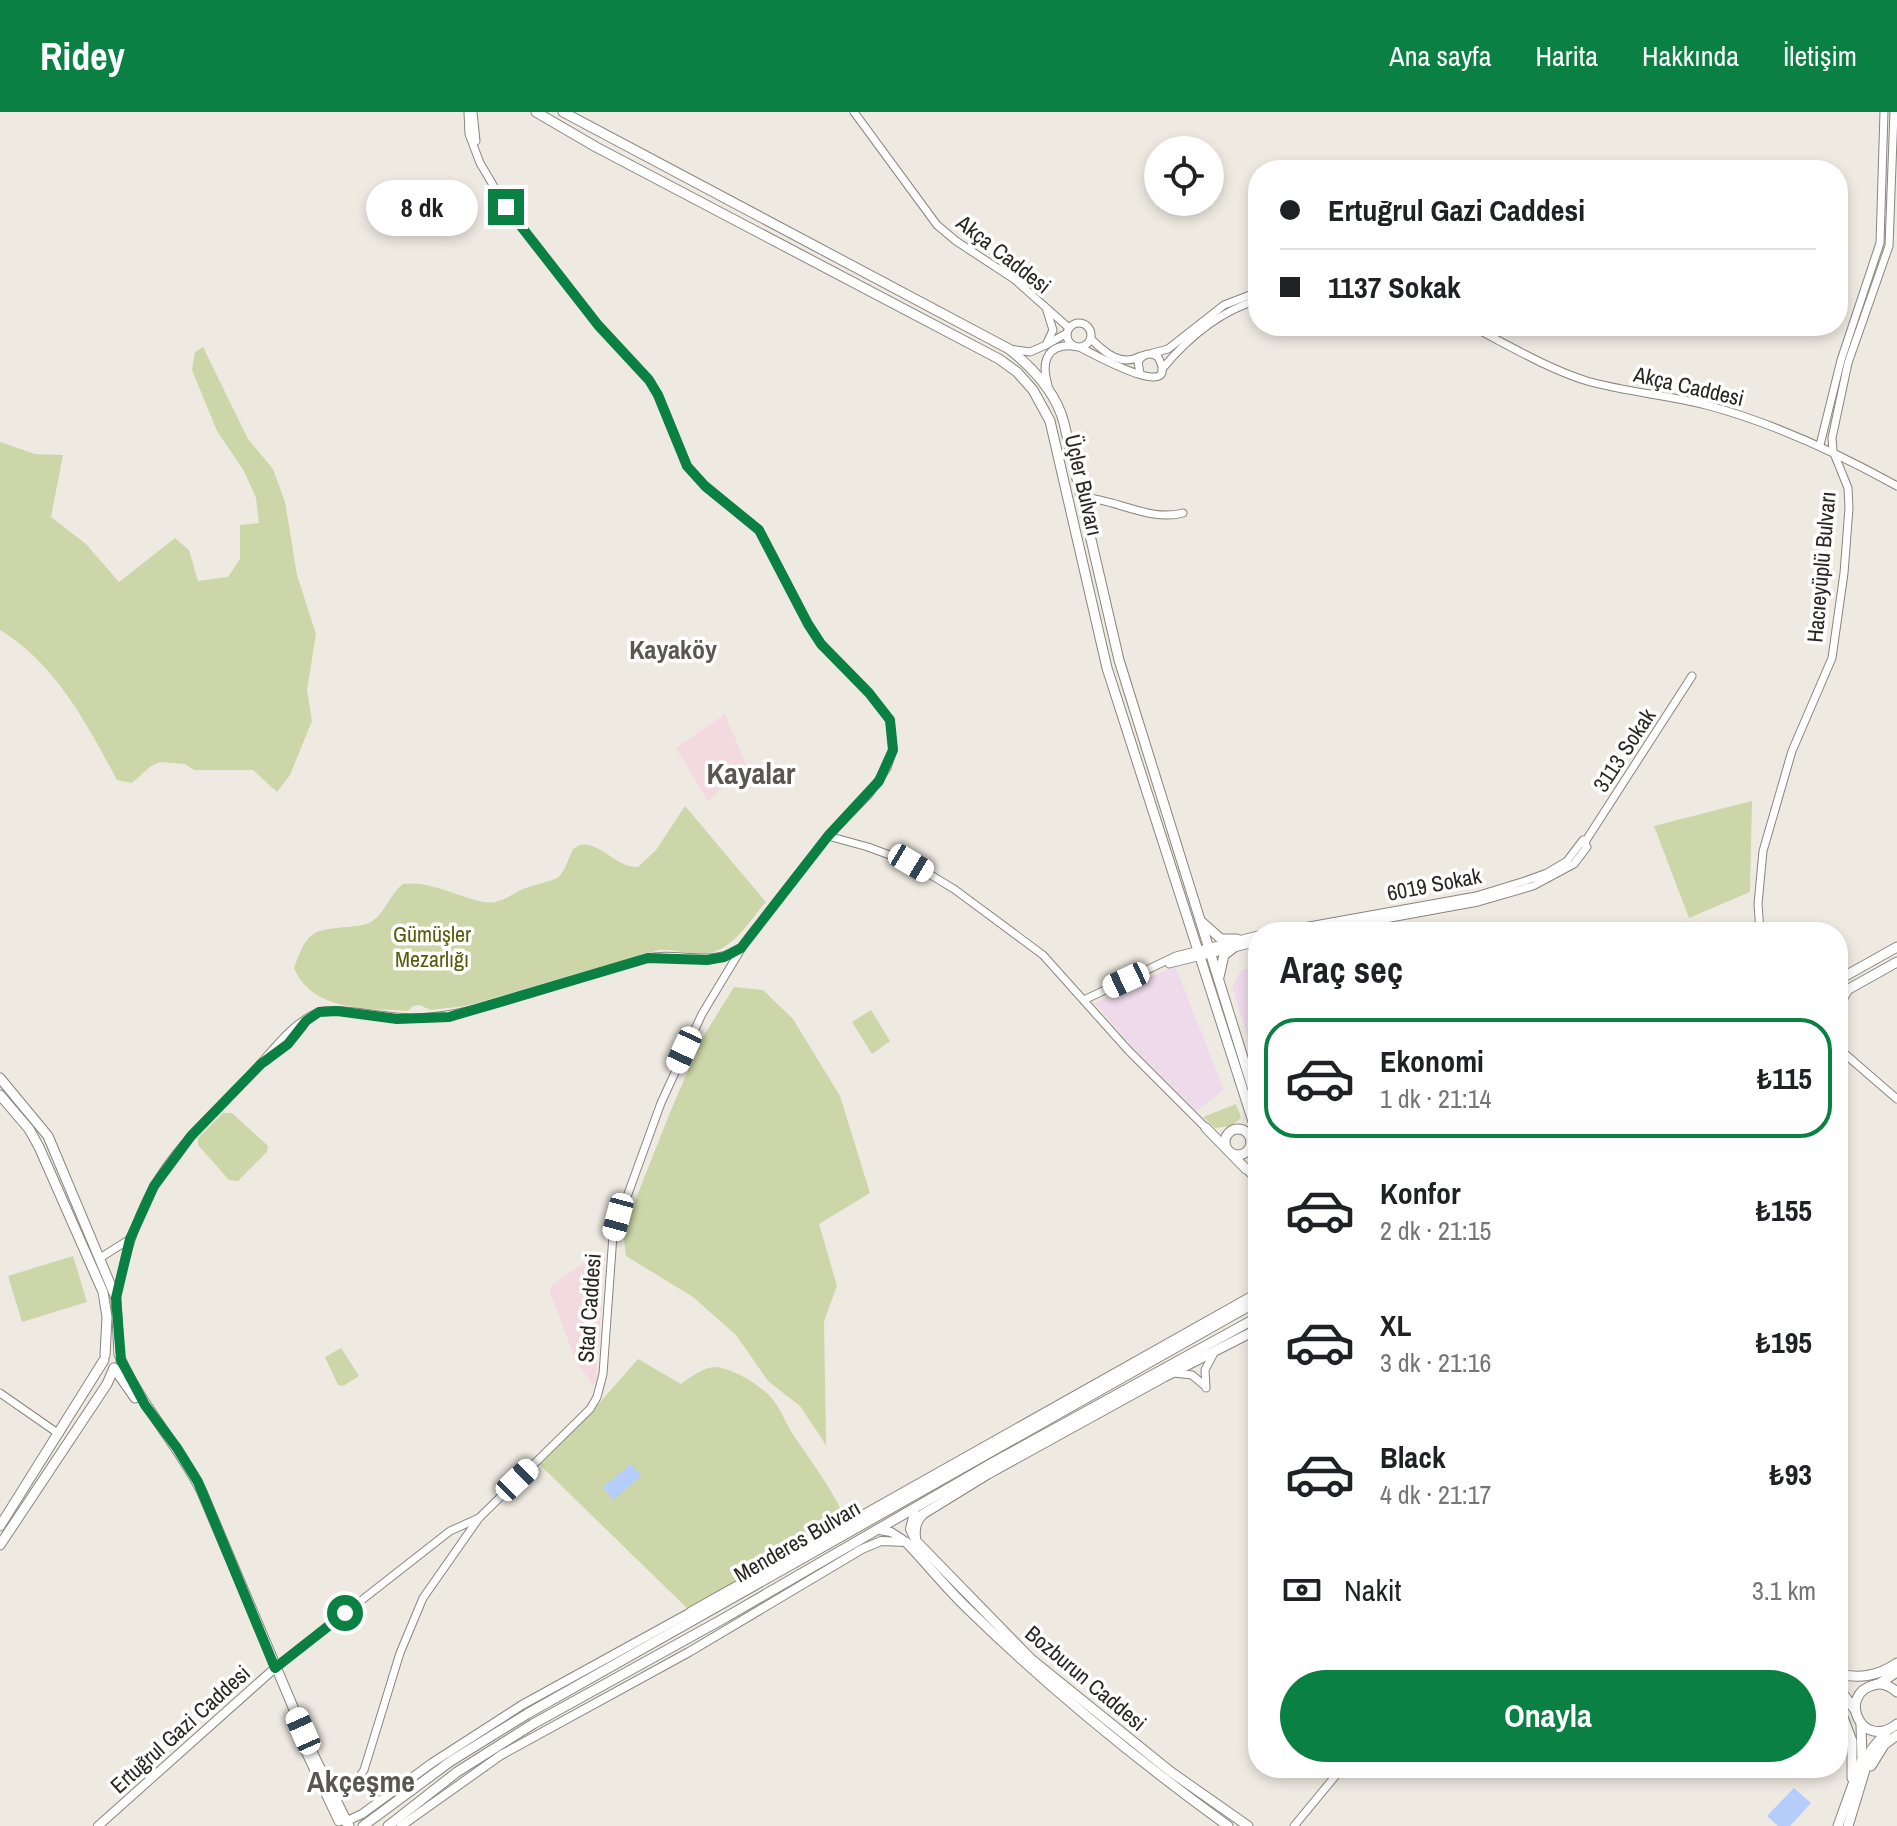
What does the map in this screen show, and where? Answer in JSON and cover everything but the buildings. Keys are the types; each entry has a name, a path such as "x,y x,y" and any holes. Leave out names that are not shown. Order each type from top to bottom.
{"main road":[{"name":"Üçler Bulvarı","path":"536,112 596,147 999,359 1017,372 1033,390 1054,431 1107,668 1203,951 1248,1110"},
{"name":"Üçler Bulvarı","path":"563,112 1009,349 1030,367 1050,391 1063,417 1119,660 1197,910 1203,951 1221,992 1248,1075"},
{"path":"1197,910 1212,933 1237,943 1223,958 1219,972 1221,992"},
{"path":"1848,974 1897,947"},
{"path":"1849,990 1897,962"},
{"path":"0,1078 48,1136 100,1258 116,1298 118,1361 107,1384 0,1545"},
{"path":"0,1095 29,1129 39,1147 103,1292 107,1317 104,1357 107,1366 118,1361"},
{"path":"1245,1102 1244,1119 1225,1140 1228,1150 1237,1155 1246,1152"},
{"path":"1206,1128 1215,1132 1244,1130 1248,1134"},
{"path":"1206,1128 1247,1168"},
{"path":"1247,1168 1244,1160 1248,1149"},
{"path":"343,1825 522,1705 1248,1299"},
{"name":"Menderes Bulvarı","path":"363,1826 451,1761 527,1714 1248,1307"},
{"name":"Menderes Bulvarı","path":"388,1826 457,1772 533,1724 1248,1323"},
{"path":"1135,1389 1248,1334"},
{"path":"0,1526 104,1357 112,1351 190,1475 306,1754 343,1825"},
{"path":"1067,1400 1092,1394"},
{"path":"911,1541 923,1514 1070,1424"},
{"path":"911,1541 910,1529 915,1509"},
{"path":"879,1530 911,1541"},
{"path":"401,1826 501,1755 689,1652 862,1549 881,1541 911,1541"},
{"name":"Bozburun Caddesi","path":"911,1541 968,1609 1042,1678 1162,1778 1228,1826"},
{"name":"Bozburun Caddesi","path":"911,1541 1031,1659 1171,1772 1248,1826"},
{"path":"1848,1677 1870,1676 1897,1663"},
{"path":"273,1669 335,1800 343,1825"},
{"name":"Ertuğrul Gazi Caddesi","path":"98,1826 273,1669"},
{"path":"1855,1710 1859,1695 1897,1672"},
{"path":"1848,1682 1887,1685 1897,1692"},
{"path":"1838,1826 1862,1759 1861,1724 1848,1701"},
{"path":"1861,1724 1875,1732 1892,1733"},
{"path":"1848,1826 1871,1750 1892,1733 1897,1724"},
{"path":"1848,1731 1853,1750 1849,1794"}],"street":[{"path":"470,112 480,163"},
{"path":"470,112 469,134 480,163"},
{"name":"Akça Caddesi","path":"854,112 937,225 1014,279 1068,330 1068,341 1077,347"},
{"path":"1884,115 1895,115"},
{"name":"Hacıeyüplü Bulvarı","path":"1820,445 1880,243 1884,115"},
{"name":"Hacıeyüplü Bulvarı","path":"1761,922 1759,882 1770,821 1792,751 1826,675 1835,641 1849,508 1845,476 1833,451 1833,427 1844,362 1889,246 1895,115"},
{"path":"1883,157 1895,154"},
{"name":"Stad Caddesi","path":"335,1800 353,1786 364,1770 400,1653 423,1598 479,1518 594,1402 603,1374 609,1260 618,1217 672,1076 702,1014 741,948 828,836 869,794 887,768 893,750 890,720 814,634 759,530 705,486 687,466 649,380 598,325 557,273 506,207 480,163"},
{"path":"1140,373 1138,362 1147,354 1168,349 1224,305 1248,296"},
{"path":"1077,347 1115,367 1140,373 1146,378 1154,377 1214,321 1248,303"},
{"name":"Akça Caddesi","path":"1046,309 1053,330 1046,345"},
{"name":"Akça Caddesi","path":"1068,330 1076,324 1086,325 1091,331 1091,339 1117,358 1131,361 1147,354"},
{"path":"1009,349 1030,352 1068,330"},
{"name":"Akça Caddesi","path":"1491,336 1561,372 1587,381 1705,404 1820,445 1897,486"},
{"path":"1050,391 1044,372 1047,356 1057,347 1087,345 1091,339"},
{"path":"1147,354 1158,357 1162,369"},
{"path":"1082,497 1162,515 1183,513"},
{"name":"3113 Sokak","path":"1585,843 1692,676"},
{"path":"828,836 889,854 938,879 1043,955 1128,1050 1206,1128"},
{"name":"6019 Sokak","path":"1332,922 1476,896 1525,881 1560,866 1585,843"},
{"name":"6019 Sokak","path":"1369,922 1478,902 1533,886 1574,864 1585,843"},
{"path":"1084,1000 1147,971 1248,939"},
{"path":"1237,943 1248,942"},
{"path":"116,1298 130,1239 154,1186 179,1150 261,1064 281,1038 323,1011 397,1019 449,1017 648,958 707,960 724,957 741,948"},
{"path":"1848,1057 1897,1099"},
{"path":"100,1258 130,1239"},
{"path":"1168,1375 1192,1375 1206,1388 1205,1367 1217,1349"},
{"path":"0,1393 59,1434"},
{"name":"Ertuğrul Gazi Caddesi","path":"273,1669 450,1531 479,1518"},
{"path":"1294,1826 1334,1778"}],"shaded area":[{"path":"725,714 747,767 708,801 676,748"},
{"path":"1175,966 1224,1090 1196,1111 1134,1049 1095,1003"},
{"path":"1248,968 1248,1037 1232,987 1241,970"},
{"path":"599,1252 605,1256 596,1382 593,1385 576,1361 550,1292 551,1286"}],"green space":[{"path":"203,347 248,439 273,469 285,502 297,575 316,634 307,690 312,721 290,775 277,792 253,770 194,770 185,764 160,762 132,783 117,780 82,717 54,678 20,644 0,630 0,442 35,454 63,455 51,517 86,544 119,582 175,538 189,550 198,581 228,577 240,559 240,525 259,523 256,498 244,471 217,431 192,370 195,352"},
{"path":"1752,801 1750,892 1689,918 1654,826"},
{"name":"Gümüşler Mezarlığı","path":"685,806 766,902 744,929 719,950 697,954 659,950 466,1006 430,1010 420,1005 408,1011 359,1008 327,1000 302,982 294,968 307,940 317,932 371,922 403,884 428,885 476,900 495,902 558,877 573,849 581,845 596,848 621,863 638,867 656,850"},
{"path":"734,987 763,990 793,1019 840,1096 870,1193 819,1224 837,1286 824,1321 826,1445 800,1406 768,1381 736,1335 693,1297 626,1256 623,1231 673,1105 703,1037"},
{"path":"871,1010 890,1041 872,1054 852,1022"},
{"path":"1236,1104 1241,1118 1231,1126 1215,1128 1203,1117"},
{"path":"223,1113 232,1113 268,1146 267,1152 238,1181 229,1180 198,1145 198,1138"},
{"path":"73,1256 87,1302 22,1322 8,1276"},
{"path":"341,1348 359,1376 343,1386 338,1385 325,1357"},
{"path":"638,1359 681,1384 714,1367 730,1371 758,1386 776,1404 844,1515 764,1561 691,1612 536,1461 595,1408"}],"water":[{"path":"631,1464 641,1476 613,1500 603,1487"},
{"path":"1794,1788 1811,1803 1790,1826 1778,1826 1767,1816"}],"district":[{"name":"Kayaköy","path":"673,649"},
{"name":"Kayalar","path":"751,773"},
{"name":"Akçeşme","path":"361,1781"}],"route":[{"path":"345,1613 275,1668 198,1482 145,1405 125,1369 119,1355 116,1298 130,1239 154,1186 191,1136 261,1064 288,1044 306,1021 319,1012 337,1011 397,1019 449,1017 648,958 707,960 732,954 741,948 828,836 869,794 887,768 893,750 890,720 881,706 821,644 759,530 705,486 687,466 649,380 598,325 506,207"}]}
